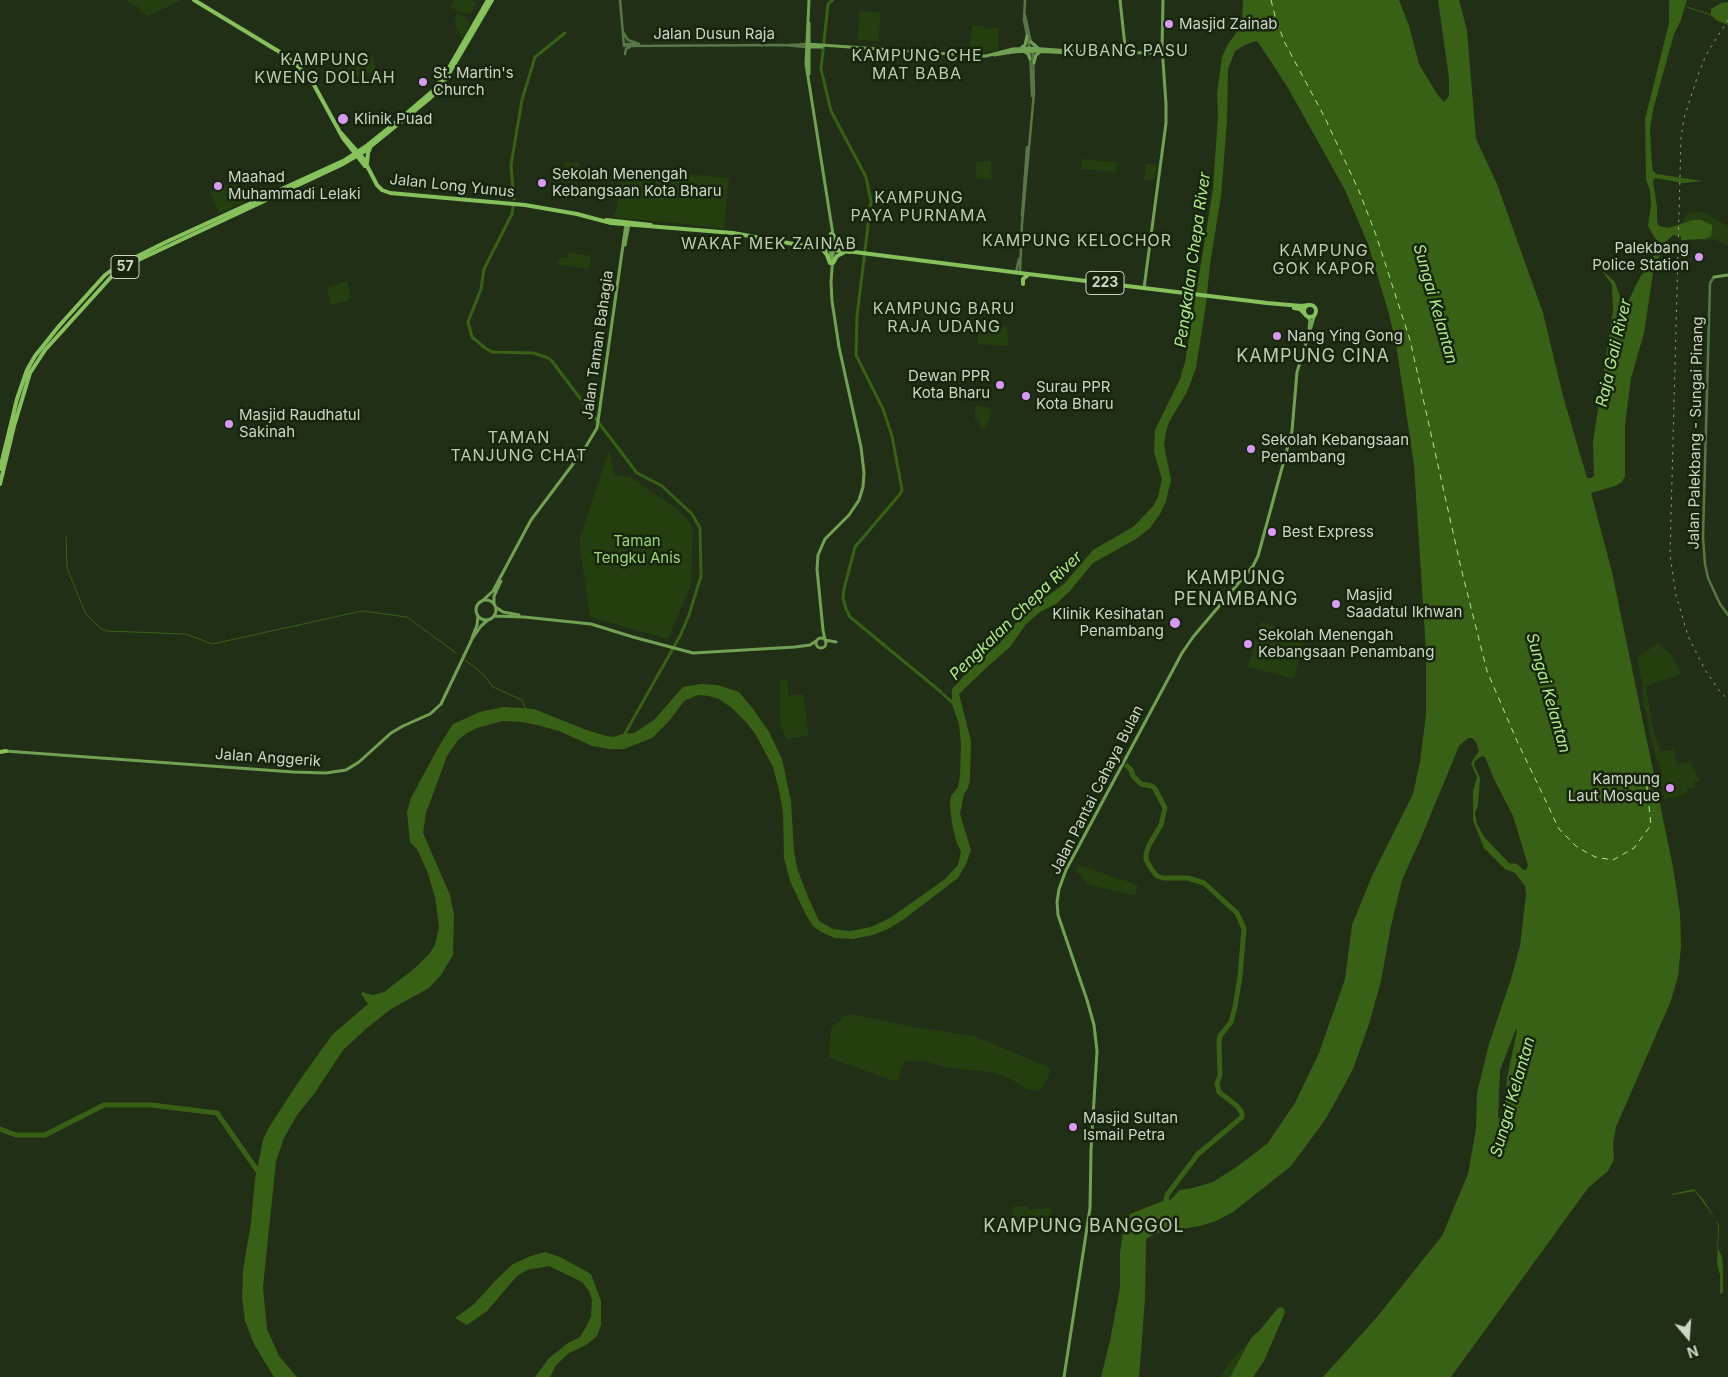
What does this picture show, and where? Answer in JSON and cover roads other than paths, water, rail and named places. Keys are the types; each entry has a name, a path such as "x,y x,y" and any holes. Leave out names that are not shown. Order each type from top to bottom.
{"main road":[{"name":"Jalan Long Yunus","path":"194,0 292,61 314,85 341,133 366,164 380,188 390,193 524,205 599,220 733,233 822,250 832,249"},
{"name":"57","path":"370,145 435,89 488,0"},
{"name":"57","path":"0,484 14,426 30,373 45,350 106,282 119,270 358,154 429,99 441,86 492,0"},
{"path":"809,0 809,77"},
{"path":"1120,0 1125,46 1128,51 1134,53"},
{"path":"1144,288 1166,123 1162,47 1163,0"},
{"path":"808,19 810,36 806,64 823,164 832,233 831,292 834,322 862,447 862,494 856,505 825,539 818,555 817,569 825,646"},
{"path":"810,36 820,46"},
{"path":"986,56 1019,48 1026,44 1027,36"},
{"path":"1031,42 1040,50"},
{"path":"808,46 986,56 1031,50"},
{"path":"809,54 820,46"},
{"path":"1119,52 1124,50 1125,46"},
{"path":"1019,48 1072,53 1155,53 1162,47"},
{"path":"1034,63 1036,55 1040,50"},
{"path":"1023,52 1027,53 1030,59"},
{"path":"1155,53 1163,63"},
{"path":"348,141 359,147 370,145 366,164 345,161 350,152 348,141"},
{"name":"57","path":"0,469 17,399 27,370 35,356 71,313 110,271 173,239 345,161"},
{"name":"Jalan Taman Bahagia","path":"503,574 531,520 598,428 628,223"},
{"path":"816,246 824,243 832,233"},
{"path":"832,233 838,244 847,251 837,256 832,263"},
{"path":"173,239 181,237 184,239"},
{"name":"Jalan Long Yunus","path":"799,245 832,249"},
{"name":"223","path":"832,249 1190,294 1267,303 1309,305"},
{"path":"822,250 832,263"},
{"path":"1023,284 1025,276 1030,274"},
{"path":"1714,277 1728,275"},
{"name":"223","path":"1267,303 1298,309 1306,315"},
{"path":"1309,305 1315,307 1315,314 1312,316 1306,315 1304,308 1309,305"},
{"path":"71,313 75,316"},
{"name":"Jalan Pantai Cahaya Bulan","path":"1064,1377 1090,1208 1091,1150 1097,1051 1096,1034 1089,1008 1057,912 1059,889 1066,870 1182,653 1197,632 1253,566 1258,556 1292,431 1297,372 1315,314"},
{"name":"Jalan Pantai Cahaya Bulan","path":"1306,315 1310,322 1308,335"},
{"path":"503,574 491,594 476,608 478,616 488,620 494,616 522,616"},
{"path":"494,616 494,596 503,574"},
{"path":"481,602 487,600 503,612 591,624 697,653 803,646 819,648 836,642 817,640 803,646"},
{"name":"Jalan Anggerik","path":"6,751 294,772 340,772 353,766 398,729 430,714 441,704 478,625 478,616"},
{"name":"Jalan Anggerik","path":"472,639 488,620"},
{"path":"819,648 816,646 821,633 822,623"},
{"path":"0,752 6,751"}],"street":[{"path":"620,0 624,45"},
{"path":"1018,272 1034,81 1034,63 1024,20 1025,0"},
{"path":"1025,16 1031,42 1032,103"},
{"path":"622,31 628,40 638,44"},
{"name":"Jalan Dusun Raja","path":"624,45 645,44"},
{"name":"Jalan Dusun Raja","path":"624,45 808,46"},
{"path":"625,54 626,49 634,46"},
{"name":"Jalan Palekbang - Sungai Pinang","path":"1714,277 1710,283 1703,538 1708,578 1720,604 1728,615"}],"water":[{"path":"1243,0 1399,0 1409,26 1419,64 1444,102 1449,96 1449,78 1438,0 1459,0 1467,30 1476,139 1497,184 1543,313 1563,396 1587,478 1591,478 1594,476 1593,442 1613,311 1612,285 1602,270 1615,282 1622,302 1627,304 1657,246 1657,242 1648,226 1651,206 1650,191 1646,179 1645,119 1669,23 1669,1 1687,0 1681,20 1674,34 1653,110 1650,129 1652,165 1653,171 1657,174 1702,181 1683,183 1655,178 1653,181 1657,222 1659,226 1669,228 1693,220 1701,220 1712,225 1711,236 1705,239 1681,240 1681,236 1673,235 1665,243 1653,273 1644,333 1631,378 1625,425 1625,476 1622,482 1615,486 1591,493 1612,572 1673,867 1680,913 1681,946 1678,977 1670,1003 1616,1127 1613,1144 1614,1159 1608,1171 1588,1188 1451,1377 1323,1377 1377,1317 1442,1236 1468,1174 1476,1129 1477,1093 1489,1044 1520,946 1526,894 1525,886 1515,873 1505,869 1484,848 1473,820 1473,791 1477,777 1471,763 1479,751 1476,742 1472,738 1468,738 1459,746 1402,880 1381,981 1369,1024 1353,1069 1325,1120 1291,1166 1233,1212 1216,1221 1200,1226 1156,1233 1146,1239 1145,1299 1139,1377 1101,1377 1120,1288 1120,1253 1124,1226 1130,1214 1170,1200 1180,1190 1213,1182 1235,1168 1267,1144 1295,1103 1319,1053 1345,979 1352,925 1372,876 1413,794 1420,762 1426,714 1426,651 1414,465 1396,344 1389,314 1368,244 1345,190 1288,88 1256,41 1235,51 1228,69 1227,121 1221,196 1210,264 1206,304 1196,368 1187,392 1169,422 1166,432 1164,445 1171,480 1166,501 1150,528 1136,539 1093,563 1069,592 1056,604 1040,612 1026,624 1010,647 959,694 971,741 970,780 964,794 960,814 971,850 958,878 904,919 888,929 873,935 853,939 835,938 821,932 813,926 805,913 790,881 784,858 783,812 773,767 756,735 746,722 732,708 719,699 709,696 698,695 684,701 670,720 652,738 624,749 592,746 559,731 522,722 502,721 467,733 458,740 447,756 426,813 423,833 450,895 454,915 453,955 441,975 429,988 391,1009 343,1050 314,1094 297,1115 284,1138 276,1161 263,1287 267,1329 279,1356 297,1377 274,1377 254,1344 245,1321 242,1297 243,1270 251,1223 255,1179 263,1140 295,1087 332,1035 368,1004 361,994 362,992 373,995 384,992 415,968 435,945 439,927 435,897 427,871 417,849 410,842 407,812 411,798 453,724 480,712 503,707 534,709 584,729 614,737 634,733 654,720 683,687 701,684 717,685 739,692 769,732 782,759 791,801 797,868 819,921 833,929 850,931 871,927 890,918 924,894 945,879 958,865 961,852 956,841 950,805 951,796 958,787 960,777 961,744 959,724 952,704 952,689 974,665 999,644 1024,613 1064,584 1093,550 1133,527 1154,505 1158,497 1162,479 1154,452 1155,430 1180,379 1185,362 1213,189 1218,116 1217,93 1222,57 1228,44 1242,25","holes":["1482,756 1485,757 1513,816 1528,865 1526,870 1517,864 1509,863 1485,838 1477,824 1475,813 1478,805 1480,778 1474,765 1475,761","1516,1029 1507,1078 1505,1105 1501,1117 1498,1119 1500,1070"]},
{"path":"1728,2 1728,25 1716,20 1711,15 1711,9 1721,3"},
{"path":"1694,1189 1703,1199 1715,1219 1695,1191 1672,1195"},
{"path":"1716,1220 1719,1225 1718,1248 1722,1257 1723,1269 1723,1293 1720,1294 1720,1275 1717,1264 1718,1226"},
{"path":"545,1252 560,1257 591,1274 601,1301 601,1325 597,1336 586,1345 569,1353 556,1365 550,1377 535,1377 549,1358 568,1343 580,1337 586,1327 591,1316 592,1300 589,1291 582,1282 549,1266 527,1270 517,1276 487,1311 467,1325 455,1318 473,1305 513,1264"},
{"path":"1281,1307 1285,1312 1283,1317 1264,1361 1253,1377 1230,1377 1251,1338"}],"waterway":[{"path":"833,0 828,4 821,69 831,111 866,177 871,201 857,316 856,355 883,409 892,436 902,490 855,547 843,598 850,617 941,692"},
{"path":"1687,7 1711,15"},
{"path":"514,199 511,165 522,100 535,57 565,33"},
{"path":"513,207 512,214 484,269 481,289 468,322 472,337 492,352 533,353 551,360 637,473 662,486 692,514 700,528 701,576 689,615 680,636 623,737"},
{"path":"66,536 67,568 82,605 86,614 100,628 106,631 186,634 212,644 362,611 407,617 456,653"},
{"path":"465,660 483,674 493,687 522,700 526,710"},
{"path":"943,694 954,704"},
{"path":"1127,766 1141,784 1152,786 1155,789 1165,808 1161,825 1146,854 1146,860 1152,870 1157,876 1163,878 1188,878 1204,883 1237,913 1244,929 1235,1007 1231,1022 1220,1036 1219,1041 1220,1075 1217,1084 1219,1092 1237,1106 1242,1113 1242,1117 1198,1154 1167,1195 1166,1201"},
{"path":"0,1129 16,1135 45,1135 104,1105 151,1105 217,1113 257,1170"}],"railway":[{"path":"1728,20 1706,55 1698,75 1684,118 1681,138 1670,555 1676,595 1688,636 1704,668 1728,700"}],"place":[{"name":"Masjid Zainab","path":"1169,24"},
{"name":"St. Martin's Church","path":"423,82"},
{"name":"Klinik Puad","path":"343,119"},
{"name":"Sekolah Menengah Kebangsaan Kota Bharu","path":"542,183"},
{"name":"Maahad Muhammadi Lelaki","path":"218,186"},
{"name":"Palekbang Police Station","path":"1699,257"},
{"name":"Nang Ying Gong","path":"1277,336"},
{"name":"Dewan PPR Kota Bharu","path":"1000,385"},
{"name":"Surau PPR Kota Bharu","path":"1026,396"},
{"name":"Masjid Raudhatul Sakinah","path":"229,424"},
{"name":"Sekolah Kebangsaan Penambang","path":"1251,449"},
{"name":"Best Express","path":"1272,532"},
{"name":"Masjid Saadatul Ikhwan","path":"1336,604"},
{"name":"Klinik Kesihatan Penambang","path":"1175,623"},
{"name":"Sekolah Menengah Kebangsaan Penambang","path":"1248,644"},
{"name":"Kampung Laut Mosque","path":"1670,788"},
{"name":"Masjid Sultan Ismail Petra","path":"1073,1127"}],"district":[{"name":"KUBANG PASU","path":"1126,51"},
{"name":"KAMPUNG CHE MAT BABA","path":"917,65"},
{"name":"KAMPUNG KWENG DOLLAH","path":"325,69"},
{"name":"KAMPUNG PAYA PURNAMA","path":"919,207"},
{"name":"KAMPUNG KELOCHOR","path":"1077,241"},
{"name":"WAKAF MEK ZAINAB","path":"769,244"},
{"name":"KAMPUNG GOK KAPOR","path":"1324,260"},
{"name":"KAMPUNG BARU RAJA UDANG","path":"944,318"},
{"name":"KAMPUNG CINA","path":"1313,357"},
{"name":"TAMAN TANJUNG CHAT","path":"519,447"},
{"name":"KAMPUNG PENAMBANG","path":"1236,589"},
{"name":"KAMPUNG BANGGOL","path":"1084,1227"}],"water label":[{"name":"Pengkalan Chepa River","path":"1193,260"},
{"name":"Sungai Kelantan","path":"1435,304"},
{"name":"Raja Gali River","path":"1614,353"},
{"name":"Pengkalan Chepa River","path":"1016,616"},
{"name":"Sungai Kelantan","path":"1548,693"},
{"name":"Sungai Kelantan","path":"1513,1097"}],"park label":[{"name":"Taman Tengku Anis","path":"637,550"}]}
